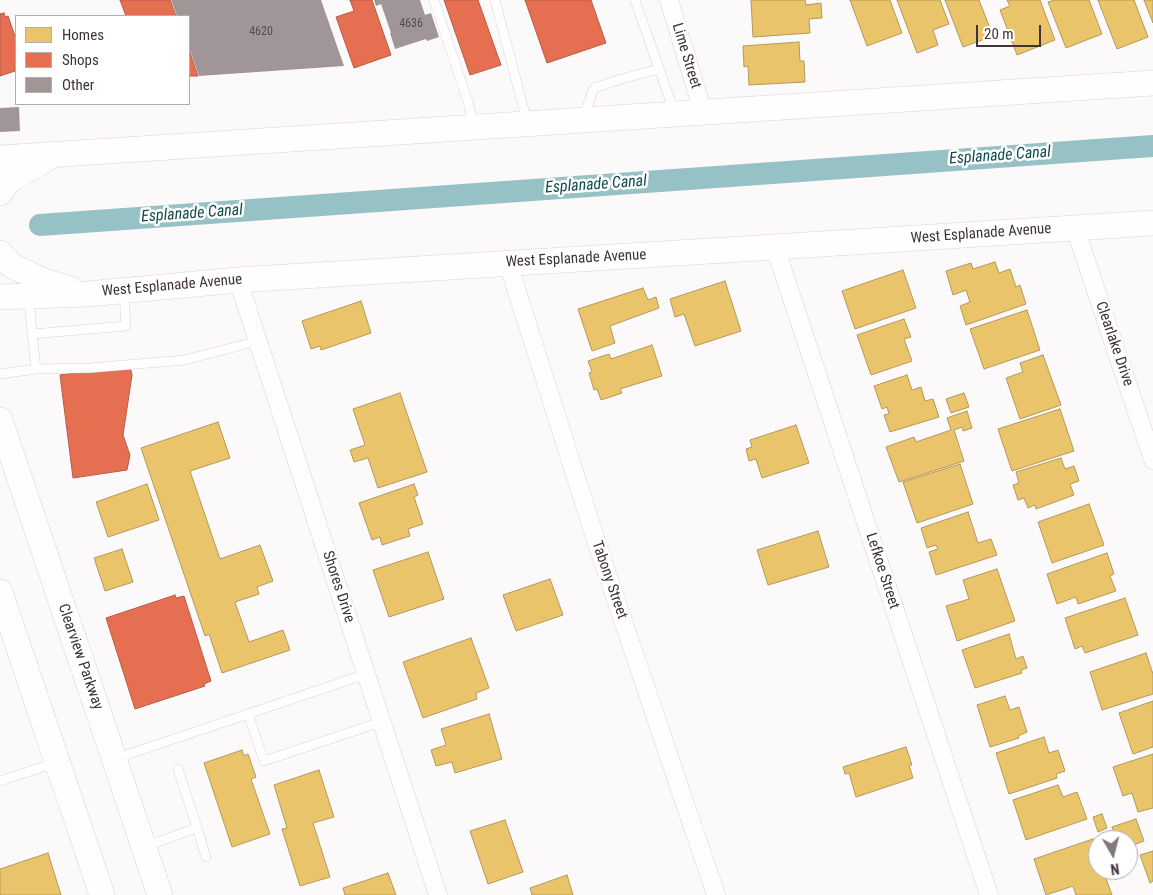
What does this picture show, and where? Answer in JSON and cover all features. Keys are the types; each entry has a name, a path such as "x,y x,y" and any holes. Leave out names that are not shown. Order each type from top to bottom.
{"main road":[{"path":"0,158 1153,83"},
{"path":"0,193 9,180 53,155"},
{"name":"West Esplanade Avenue","path":"0,297 87,294 238,280 1153,223"},
{"path":"0,253 12,266 44,281 87,294"},
{"name":"Clearview Parkway","path":"0,420 160,895"},
{"path":"0,592 102,895"}],"street":[{"name":"Lime Street","path":"669,0 703,112"},
{"name":"Clearlake Drive","path":"1075,228 1153,460"},
{"name":"Lefkoe Street","path":"774,247 989,895"},
{"name":"Tabony Street","path":"508,263 598,547 716,895"},
{"name":"Shores Drive","path":"238,280 438,895"}],"lane":[{"path":"434,0 468,102 474,127"},
{"path":"495,0 528,124"},
{"path":"635,0 675,114"},
{"path":"582,120 594,88 659,70"},
{"path":"32,334 126,326 124,291"},
{"path":"29,296 36,369"},
{"path":"0,374 36,369 90,368 184,360 258,341"},
{"path":"114,759 366,674"},
{"path":"248,714 264,761 381,722"},
{"path":"0,781 58,762"},
{"path":"178,769 206,857"},
{"path":"144,847 197,828"}],"building: Homes":[{"path":"751,0 805,0 806,5 821,3 822,18 809,19 810,33 753,37"},
{"path":"850,0 890,0 902,33 867,46"},
{"path":"897,0 940,0 949,24 933,30 938,45 917,53"},
{"path":"945,0 979,0 993,36 963,47"},
{"path":"1007,0 1040,0 1055,40 1017,55 1000,10 1010,6"},
{"path":"1055,0 1089,0 1102,34 1066,48 1048,2"},
{"path":"1098,0 1134,0 1148,37 1117,49"},
{"path":"1144,0 1153,0 1153,23"},
{"path":"799,42 800,61 804,61 805,82 749,85 748,66 744,67 743,46"},
{"path":"995,262 999,273 1010,269 1016,287 1020,285 1026,304 966,325 960,306 970,302 966,290 953,295 946,271 971,263 973,269"},
{"path":"903,270 916,308 855,329 842,291"},
{"path":"725,281 741,331 695,346 684,314 675,317 670,299"},
{"path":"643,288 648,300 656,297 659,308 610,326 615,343 592,351 578,309"},
{"path":"361,301 371,333 321,350 320,346 311,349 302,321"},
{"path":"1027,310 1040,350 984,369 970,329"},
{"path":"904,319 911,337 904,339 912,361 871,375 857,335"},
{"path":"652,345 662,376 620,389 622,393 601,400 597,389 594,390 589,373 592,372 588,361 609,354 611,359"},
{"path":"1043,355 1061,405 1020,419 1006,378 1023,372 1020,363"},
{"path":"907,375 912,390 921,387 925,401 933,399 939,417 890,432 884,415 889,414 887,407 882,409 874,386"},
{"path":"400,393 427,472 378,488 368,458 354,462 350,450 365,445 353,409"},
{"path":"964,393 969,407 951,413 946,399"},
{"path":"1060,409 1074,451 1012,471 998,429"},
{"path":"967,411 972,428 963,431 962,427 954,430 964,461 899,482 886,447 914,437 916,442 951,430 947,418"},
{"path":"218,422 230,458 190,471 220,559 260,545 273,581 257,587 259,594 235,602 249,642 283,630 290,650 222,673 209,634 205,636 141,448"},
{"path":"796,425 809,463 762,478 756,459 749,461 746,449 752,447 750,440"},
{"path":"1061,458 1065,469 1074,466 1079,481 1070,484 1074,495 1036,509 1035,505 1028,508 1024,498 1018,500 1013,485 1019,483 1016,472"},
{"path":"960,464 973,504 917,523 903,482"},
{"path":"147,484 159,520 108,537 96,502"},
{"path":"414,484 418,495 414,497 423,524 408,529 410,536 382,545 380,537 372,540 359,503"},
{"path":"1089,504 1104,545 1052,563 1038,522"},
{"path":"968,512 978,543 991,539 997,555 936,575 929,552 938,549 936,545 927,548 921,528"},
{"path":"818,531 829,567 768,585 757,550"},
{"path":"122,549 133,582 105,591 94,558"},
{"path":"428,552 444,599 389,617 373,570"},
{"path":"1107,553 1114,574 1110,576 1116,591 1078,604 1076,597 1057,604 1047,574"},
{"path":"997,569 1015,621 957,641 946,606 969,599 963,580"},
{"path":"550,579 563,615 516,631 503,595"},
{"path":"1125,598 1138,635 1085,653 1082,646 1075,649 1065,618"},
{"path":"1009,634 1016,659 1023,656 1027,668 1021,670 1022,673 975,688 962,650"},
{"path":"471,638 489,688 476,693 477,699 423,718 403,662"},
{"path":"1146,653 1153,674 1153,694 1102,710 1090,672"},
{"path":"1005,696 1010,710 1019,707 1027,732 1018,736 1019,738 990,747 977,705"},
{"path":"1153,701 1153,747 1133,754 1119,713"},
{"path":"489,714 502,759 455,773 452,762 436,766 431,750 446,745 441,729"},
{"path":"1044,737 1049,753 1058,750 1065,771 1056,774 1057,778 1009,794 996,753"},
{"path":"906,747 912,765 909,765 913,778 856,797 849,773 845,774 843,767"},
{"path":"242,750 244,756 248,754 256,777 251,779 270,834 232,847 204,763"},
{"path":"1153,754 1153,808 1138,812 1132,793 1123,796 1113,767"},
{"path":"319,770 334,817 313,823 330,877 300,886 282,829 287,828 274,785"},
{"path":"1058,785 1063,797 1077,792 1087,819 1026,840 1013,800"},
{"path":"1102,814 1107,828 1097,830 1093,817"},
{"path":"1136,819 1144,841 1138,843 1138,830 1113,830 1112,827"},
{"path":"505,820 523,872 488,884 470,831"},
{"path":"1088,841 1088,880 1107,880 1112,895 1076,895 1073,886 1046,895 1034,859"},
{"path":"1153,851 1153,881 1150,883 1140,855"},
{"path":"48,853 61,895 0,895 0,869"},
{"path":"388,873 396,895 345,895 343,888"},
{"path":"567,875 573,895 532,895 530,888"}],"building: Shops":[{"path":"120,0 170,0 176,15 126,15"},
{"path":"350,0 372,0 391,55 354,68 336,17 354,11"},
{"path":"444,0 478,0 501,65 470,75"},
{"path":"525,0 591,0 606,43 547,63"},
{"path":"4,13 5,17 8,16 15,36 15,71 0,76 0,14"},
{"path":"190,53 198,76 190,76"},
{"path":"130,366 132,375 123,435 130,455 127,470 73,478 60,375"},
{"path":"175,595 176,598 184,596 211,681 204,684 205,686 135,709 106,618"}],"building: Other":[{"path":"171,0 321,0 344,66 199,76 190,51 190,15 177,15"},
{"path":"374,0 420,0 425,15 431,13 439,37 395,49 381,4 376,6"},
{"path":"19,107 20,131 0,132 0,108"}],"waterway":[{"name":"Esplanade Canal","path":"40,225 1153,146"}]}
